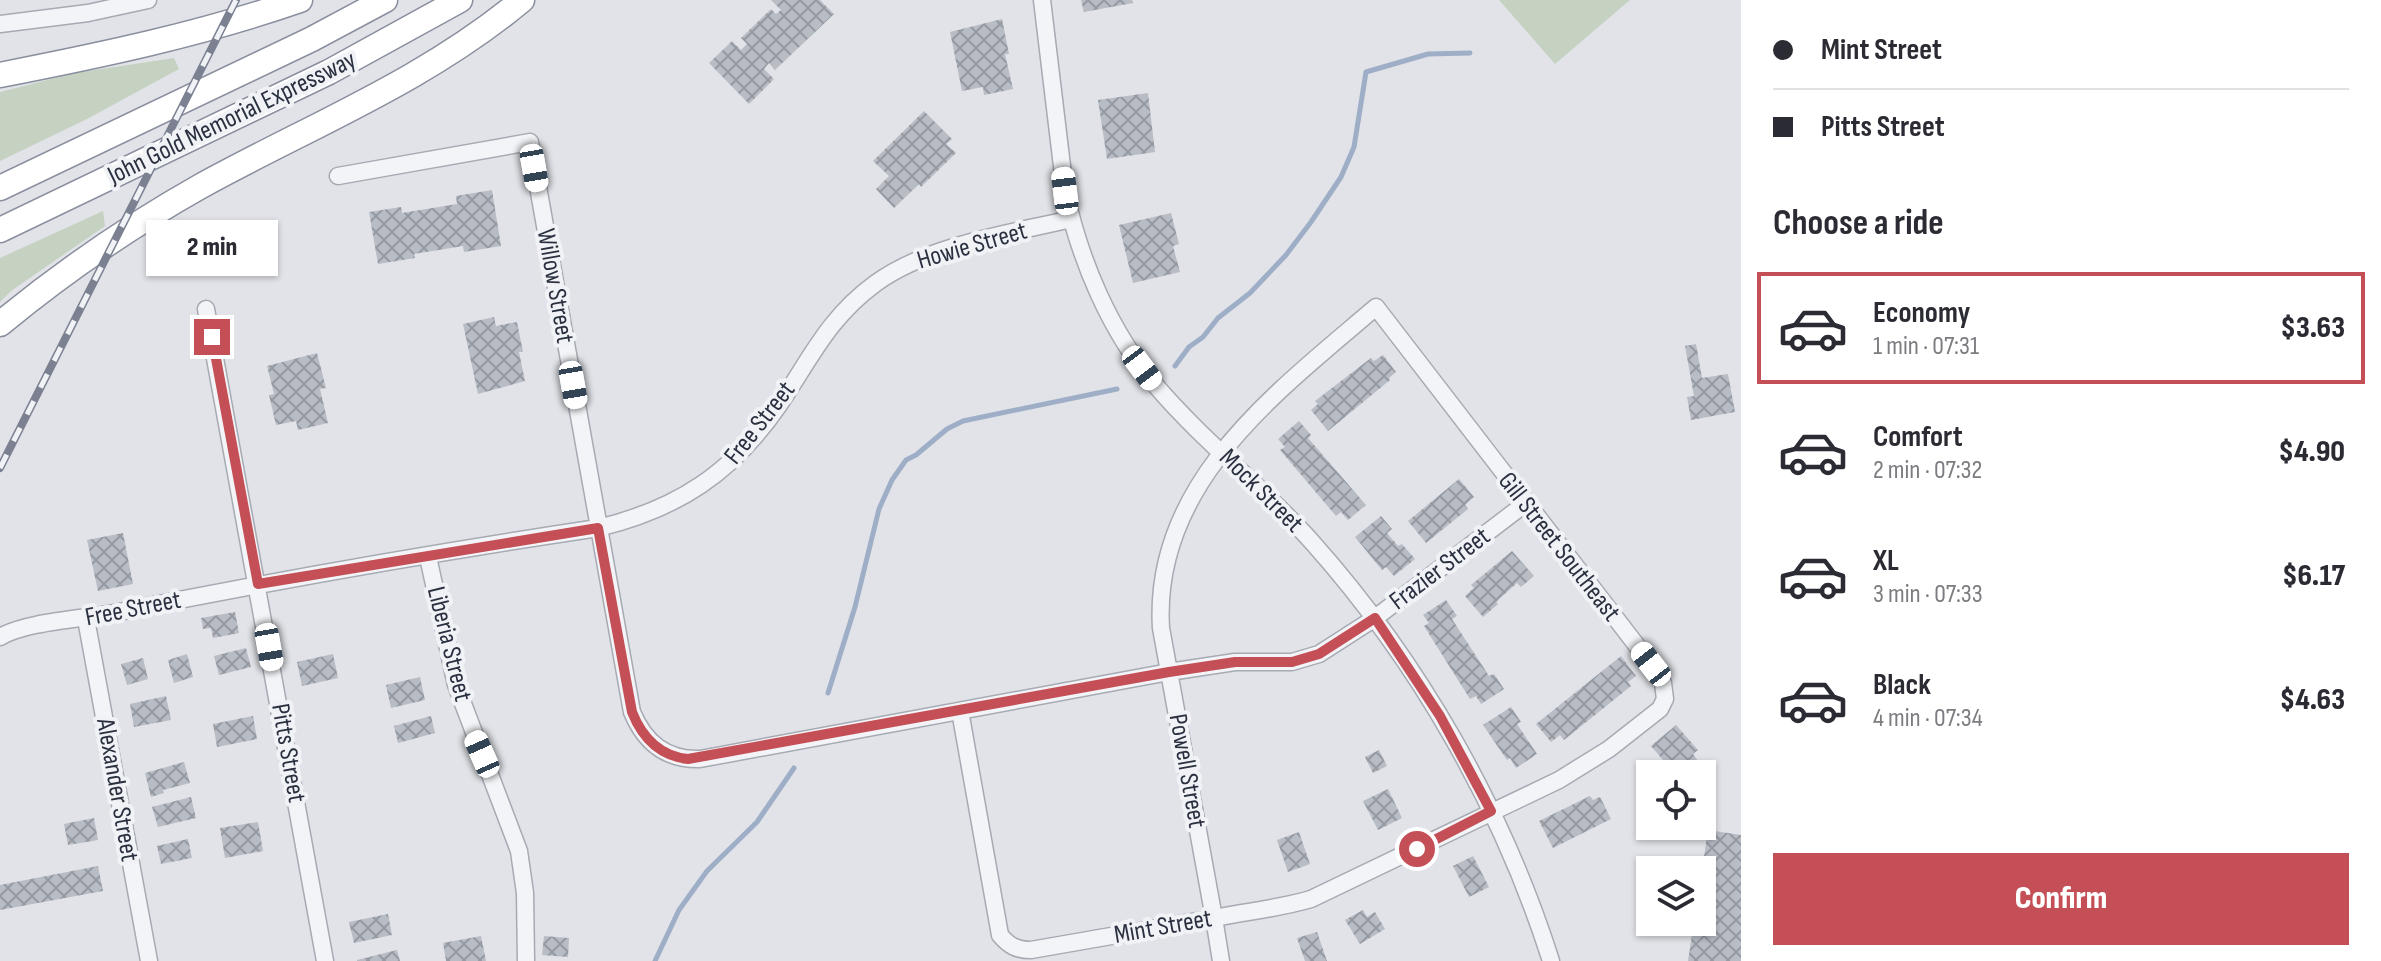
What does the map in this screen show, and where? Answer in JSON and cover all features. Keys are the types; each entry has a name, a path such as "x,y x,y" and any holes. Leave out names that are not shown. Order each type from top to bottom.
{"highway":[{"path":"0,75 157,43 300,0"},
{"name":"John Gold Memorial Expressway","path":"0,188 298,46 385,0"},
{"name":"John Gold Memorial Expressway","path":"0,230 315,79 460,0"},
{"path":"0,324 75,266 156,212 252,159 399,85 475,37 522,0"}],"street":[{"path":"0,24 148,0"},
{"name":"Mock Street","path":"1042,0 1065,191 1071,219 1105,308 1125,344 1156,386 1268,495 1375,618 1440,716 1491,811 1542,932 1551,961"},
{"name":"Willow Street","path":"338,176 530,142 632,712 645,737 661,750"},
{"name":"Howie Street","path":"877,282 896,270 944,250 1071,219"},
{"name":"Free Street","path":"0,637 27,627 86,619 258,584 632,520 675,502 721,471 752,440 779,406 827,329 877,282"},
{"name":"Powell Street","path":"1221,961 1169,672 1160,605 1168,552 1188,500 1222,452 1303,370 1376,307"},
{"name":"Gill Street Southeast","path":"1376,307 1663,683 1665,699 1653,716 1609,749 1559,780 1491,811"},
{"name":"Pitts Street","path":"206,309 325,961"},
{"name":"Frazier Street","path":"661,750 678,758 700,759 1169,672 1235,662 1292,662 1319,654 1375,618 1526,503"},
{"name":"Liberia Street","path":"428,557 456,685 519,851 525,893 526,961"},
{"name":"Alexander Street","path":"86,619 149,961"},
{"name":"Mint Street","path":"960,711 1000,935 1019,950 1311,899 1491,811"}],"green space":[{"path":"1499,0 1630,0 1555,64"},
{"path":"174,58 179,69 87,119 0,161 0,92 75,73"},
{"path":"103,211 105,226 11,291 0,302 0,258"}],"building":[{"path":"771,0 820,0 834,14 775,70 769,63 764,69 774,79 749,104 709,63 732,41 741,50 747,44 741,38 771,9 776,14 781,10"},
{"path":"1081,0 1132,0 1133,3 1084,12"},
{"path":"1002,19 1009,54 1005,54 1013,89 984,95 983,87 962,91 950,32"},
{"path":"1148,93 1155,152 1107,159 1098,100"},
{"path":"924,111 952,139 946,144 956,153 894,208 876,189 889,176 873,161"},
{"path":"492,190 501,246 464,252 463,246 378,264 369,212 401,207 402,213 457,204 456,196"},
{"path":"1171,213 1179,244 1173,246 1180,272 1133,283 1119,225"},
{"path":"494,317 496,326 517,322 525,381 478,394 463,324"},
{"path":"1696,344 1702,378 1728,374 1735,412 1691,420 1687,397 1694,396 1685,346"},
{"path":"317,353 326,388 320,389 328,423 298,430 296,421 276,425 269,395 274,394 267,366"},
{"path":"1383,355 1396,372 1328,431 1311,410 1318,404 1315,401 1371,358 1374,361"},
{"path":"1299,421 1311,435 1308,438 1366,505 1348,520 1341,512 1336,516 1280,450 1285,447 1278,439"},
{"path":"1459,479 1474,497 1465,505 1468,509 1426,543 1408,521"},
{"path":"1381,516 1392,529 1387,533 1415,559 1394,576 1386,567 1382,570 1355,537"},
{"path":"123,533 133,584 98,591 87,540"},
{"path":"1512,551 1534,576 1521,587 1517,583 1483,617 1465,596 1474,588 1471,585"},
{"path":"1446,600 1457,616 1452,619 1489,676 1494,674 1504,689 1481,704 1476,696 1470,699 1424,626 1429,623 1423,615"},
{"path":"235,612 239,633 213,638 211,628 203,629 201,618"},
{"path":"246,648 251,667 219,675 214,656"},
{"path":"187,654 193,677 174,683 168,660"},
{"path":"333,654 338,678 302,686 297,662"},
{"path":"1621,656 1636,676 1628,682 1631,686 1564,740 1560,735 1551,742 1536,724"},
{"path":"143,658 148,679 127,685 121,664"},
{"path":"420,677 425,700 391,708 386,685"},
{"path":"166,696 171,720 134,727 130,704"},
{"path":"1511,707 1521,722 1517,724 1537,754 1516,768 1483,725"},
{"path":"253,716 257,739 217,747 213,724"},
{"path":"431,716 435,733 398,743 394,726"},
{"path":"1676,725 1698,750 1693,754 1697,760 1663,760 1651,746"},
{"path":"1379,750 1387,766 1373,773 1365,757"},
{"path":"184,762 190,783 163,790 164,793 151,797 145,773"},
{"path":"1388,789 1402,818 1378,830 1363,801"},
{"path":"1590,796 1593,800 1600,797 1611,819 1553,848 1539,821"},
{"path":"191,797 196,818 158,827 152,807"},
{"path":"94,818 98,840 68,845 64,824"},
{"path":"258,822 263,851 225,858 220,828"},
{"path":"1716,831 1741,835 1741,961 1688,961 1692,936 1716,936 1716,856 1704,856 1706,840 1716,840"},
{"path":"1299,832 1310,864 1288,872 1277,840"},
{"path":"188,839 192,858 161,864 157,846"},
{"path":"1473,856 1489,887 1469,897 1453,866"},
{"path":"98,866 103,891 0,910 0,885"},
{"path":"1363,910 1367,917 1375,912 1385,929 1360,944 1345,920"},
{"path":"388,914 392,935 354,943 349,922"},
{"path":"1317,932 1327,961 1305,961 1297,938"},
{"path":"481,936 486,961 446,961 443,943"},
{"path":"544,936 569,938 568,957 542,955"},
{"path":"397,950 400,961 357,961 357,960"}],"waterway":[{"path":"1175,366 1189,347 1203,337 1218,318 1250,293 1286,255 1341,177 1354,147 1366,72 1428,54 1470,53"},
{"path":"828,693 855,607 879,509 892,480 906,460 947,429 963,421 1117,389"},
{"path":"655,961 679,910 707,871 757,822 794,768"}],"railway":[{"path":"0,468 236,0"}],"route":[{"path":"212,337 258,584 598,528 632,712 645,737 653,745 669,755 688,759 1204,666 1235,662 1292,662 1319,654 1375,618 1440,716 1491,811 1417,849"}]}
